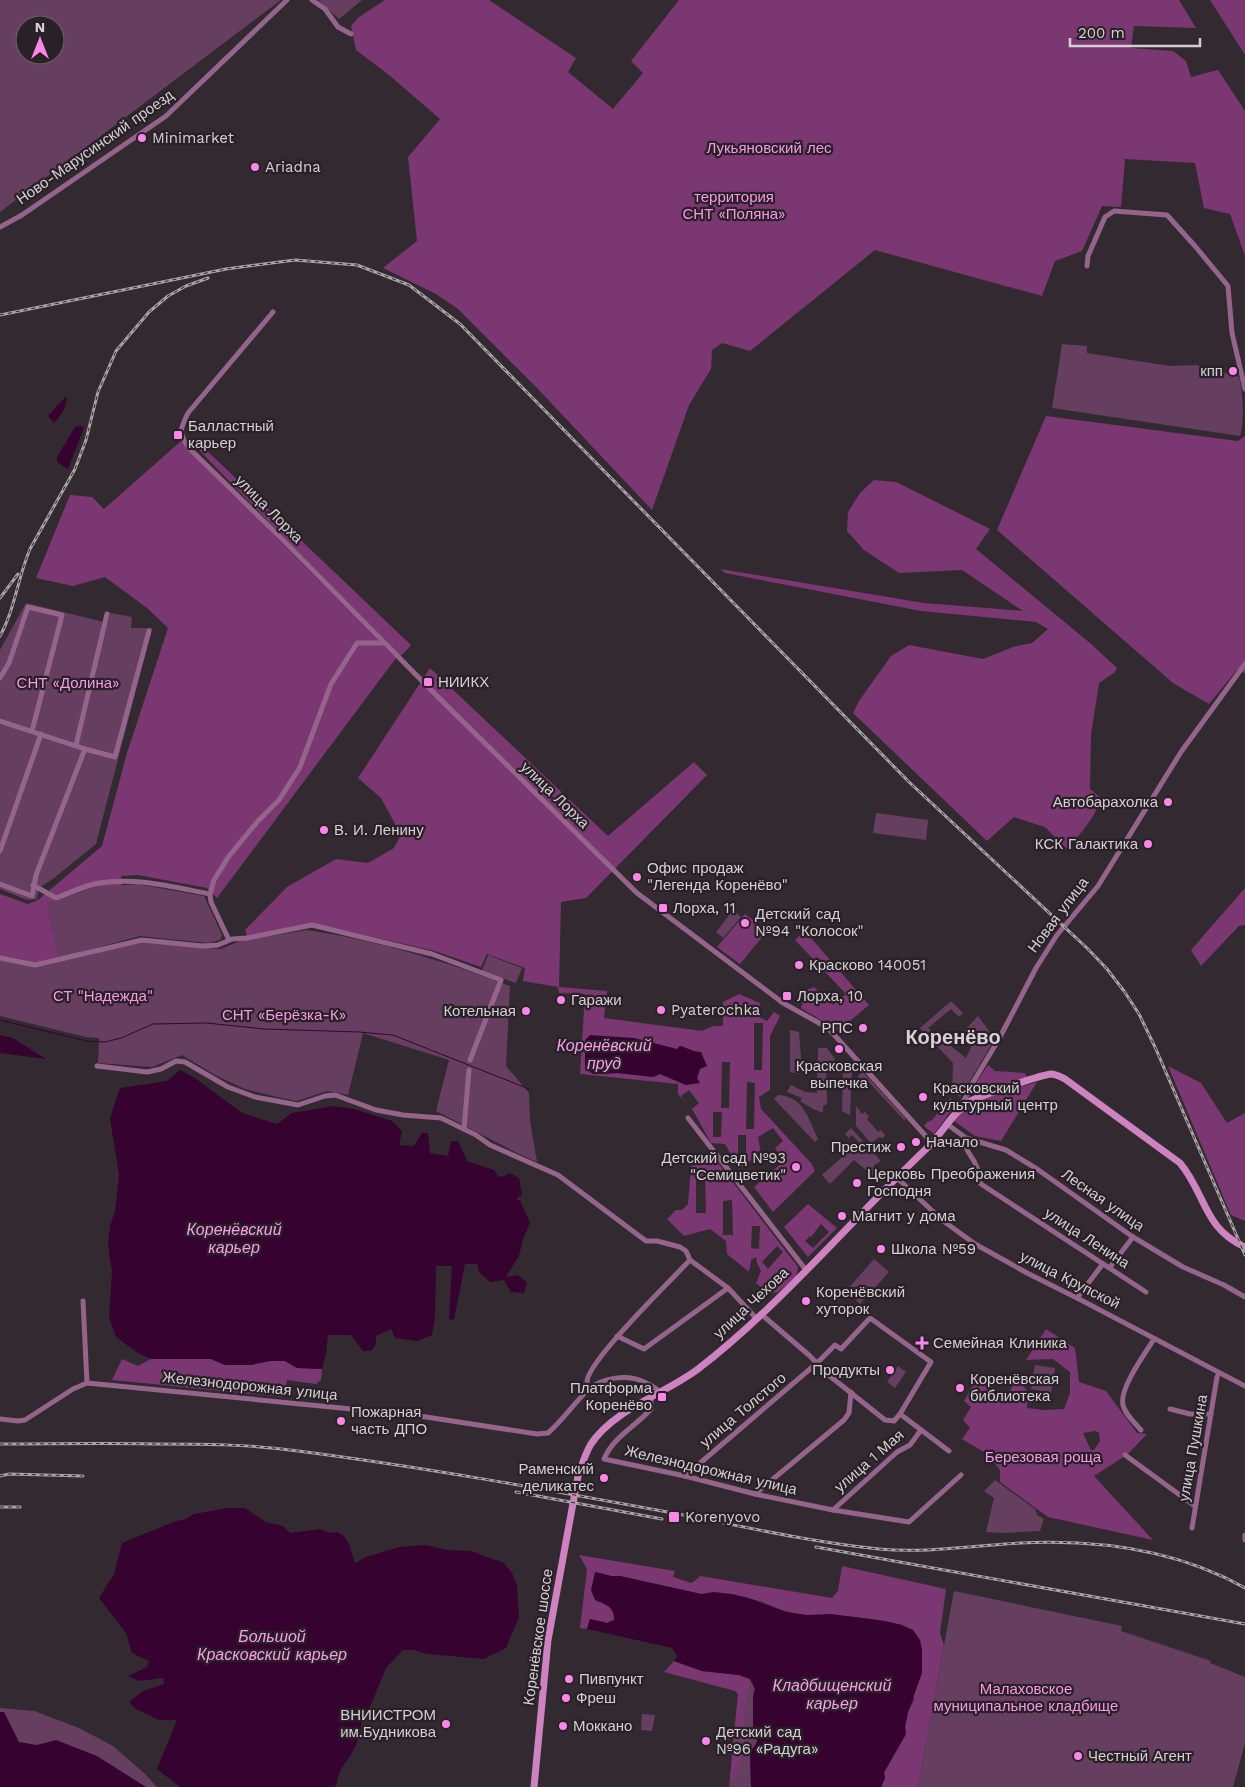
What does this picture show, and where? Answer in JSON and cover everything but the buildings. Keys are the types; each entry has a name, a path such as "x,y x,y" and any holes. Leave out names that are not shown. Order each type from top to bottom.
{"main road":[{"name":"Новая улица","path":"947,1124 969,1098 1049,1074 1055,1074 1065,1079 1180,1163 1191,1177 1212,1221 1226,1236 1245,1247"},
{"name":"улица Чехова","path":"575,1492 583,1459 591,1444 605,1427 698,1369 759,1316 932,1143 947,1124"},
{"name":"Коренёвское шоссе","path":"534,1787 548,1640 575,1492"}],"street":[{"name":"Ново-Марусинский проезд","path":"0,227 30,209 166,116 288,0"},
{"path":"312,0 325,9 338,27 351,34"},
{"path":"1087,266 1088,256 1104,216 1114,211 1167,215 1228,286 1231,330 1245,389"},
{"name":"улица Лорха","path":"273,312 188,413 181,427 182,438 189,448 637,893 783,1003 828,1028 932,1143"},
{"path":"0,678 9,663 28,607 62,615 32,731"},
{"path":"76,745 107,614"},
{"path":"0,721 76,745 85,750 115,757 149,631"},
{"path":"229,940 211,902 210,894 214,880 230,856 258,821 279,800 300,767 331,684 358,643 383,642"},
{"name":"Новая улица","path":"969,1098 968,1088 999,1039 1041,959 1057,935 1098,886 1189,741 1245,664"},
{"path":"0,851 41,734"},
{"path":"0,884 32,896 34,885 85,750"},
{"path":"34,885 56,898 98,883 134,881 210,894"},
{"path":"0,958 35,965 142,940 203,946 218,945 229,940 312,926 432,954 501,980 470,1060"},
{"path":"97,1066 147,1072 161,1069 176,1061 185,1062 228,1087 249,1096 298,1105 325,1096 335,1095 376,1110 403,1115 441,1118 490,1145 558,1175 646,1241 657,1241 680,1247 686,1251 690,1260 728,1288 817,1363 826,1373 885,1420 894,1421 900,1414 949,1451"},
{"path":"464,1129 469,1070"},
{"path":"688,1118 806,1270"},
{"name":"Лесная улица","path":"947,1124 966,1138 1006,1150 1133,1237 1184,1267 1224,1285 1245,1297"},
{"name":"улица Ленина","path":"966,1138 968,1150 978,1170 977,1178 981,1184 1102,1265 1110,1267 1146,1292"},
{"name":"улица Крупской","path":"896,1177 942,1220 975,1244 1245,1386"},
{"path":"1110,1267 1133,1237"},
{"path":"590,1389 588,1381 593,1369 618,1336 690,1260"},
{"path":"1077,1298 1102,1265"},
{"path":"618,1336 644,1349 728,1288"},
{"path":"0,1419 25,1420 73,1389 87,1383 83,1301"},
{"name":"улица Толстого","path":"685,1476 817,1363 835,1345 841,1348 870,1318 931,1362 900,1414"},
{"path":"1141,1430 1124,1408 1122,1398 1128,1382 1154,1339"},
{"name":"улица Пушкина","path":"1192,1528 1219,1373"},
{"name":"Железнодорожная улица","path":"87,1383 412,1415 537,1434 548,1433 590,1389 602,1382 624,1377 644,1382 662,1392"},
{"path":"755,1494 844,1420 849,1413 851,1392"},
{"name":"Железнодорожная улица","path":"651,1398 652,1409 608,1449 604,1459 685,1476 755,1494 833,1510 909,1522 961,1475"},
{"path":"1170,1410 1190,1414 1211,1414"},
{"name":"улица 1 Мая","path":"833,1510 897,1452 910,1445 921,1430"},
{"path":"1125,1455 1195,1506"}],"green space":[{"path":"0,0 281,0 0,212"},
{"path":"318,0 362,0 339,19"},
{"name":"Лукьяновский лес","path":"385,0 489,0 576,58 568,72 613,109 643,73 631,61 679,0 1179,0 1196,28 1134,26 1131,48 1173,51 1186,61 1191,77 1218,70 1245,111 1245,256 1230,214 1204,208 1195,163 1125,159 1121,207 1102,206 1082,251 1055,261 1042,296 875,250 750,351 722,343 712,350 711,369 689,405 652,510 537,388 458,309 436,294 383,268 417,241 408,157 440,119 389,75 356,50 351,26 359,17"},
{"path":"1210,0 1245,0 1245,55"},
{"path":"1062,344 1087,346 1087,353 1170,366 1196,365 1239,377 1243,407 1243,423 1240,436 1052,408"},
{"path":"1046,416 1238,441 1245,436 1245,673 1236,671 1209,704 1173,683 997,530"},
{"path":"181,441 396,658 217,898 207,888 138,875 121,876 122,886 93,888 47,903 59,958 34,963 0,956 0,894 28,904 38,900 102,846 127,753 168,628 147,608 105,577 73,586 36,578 70,495 92,497 104,509"},
{"path":"203,447 411,645 403,654 399,656 199,450"},
{"path":"874,480 896,482 990,529 976,549 1090,643 1117,668 1115,672 1099,683 1091,735 1090,789 1101,798 1091,819 1067,849 1045,827 1014,817 987,841 853,713 859,701 891,656 909,645 983,659 1013,647 1032,643 1048,629 1036,622 921,611 725,573 720,569 924,603 1023,611 962,570 899,573 864,550 847,531 848,512 860,493"},
{"name":"СНТ «Долина»","path":"26,603 108,623 110,613 132,617 131,628 152,628 96,844 39,888 37,899 27,900 0,889 0,650"},
{"path":"430,668 608,836 694,762 707,775 586,898 561,902 559,987 607,991 604,1018 702,1031 713,1026 723,1026 723,1002 739,994 760,1003 759,1017 767,1021 774,1012 780,1016 770,1036 770,1090 759,1097 761,1109 811,1163 815,1171 773,1212 754,1187 784,1161 775,1148 783,1141 773,1128 758,1137 761,1153 739,1169 725,1144 711,1143 692,1109 699,1103 689,1090 681,1096 686,1103 678,1094 678,1084 580,1074 585,994 559,993 558,987 523,981 525,968 487,954 481,967 435,951 312,923 247,936 245,930 287,887 336,859 368,863 394,848 401,835 381,798 358,778","holes":["754,1023 763,1023 762,1070 754,1070","680,1046 694,1052 700,1069 697,1078 686,1085 660,1074 653,1077 618,1073 593,1074 677,1049","722,1062 730,1062 729,1108 721,1108","747,1082 755,1083 754,1129 746,1129","713,1112 722,1112 721,1137 713,1137","738,1135 746,1135 746,1160 738,1160"]},
{"path":"876,813 928,820 926,840 873,833"},
{"path":"137,884 204,896 222,935 220,940 208,943 140,936 59,958 47,903 93,888"},
{"path":"1245,888 1245,925 1239,926 1201,966 1191,950"},
{"path":"733,910 741,917 723,938 716,932"},
{"path":"745,914 767,931 740,964 717,947"},
{"name":"СНТ «Берёзка-К»","path":"307,930 359,939 410,952 510,986 506,1066 529,1093 530,1121 537,1162 436,1111 449,1060 363,1033 348,1095 327,1091 297,1101 245,1089 215,1075 182,1055 152,1067 98,1063 99,1038 86,1037 0,1016 0,960 34,967 142,942 221,949 240,941"},
{"path":"805,931 869,1005 838,1031 828,1020 824,1022 801,1008 806,990 814,987 833,1005 846,994 795,940"},
{"path":"488,955 522,968 516,983 482,971"},
{"path":"951,1001 963,1013 959,1017 951,1009 928,1028 966,1058 972,1045 963,1032 978,1016 995,1039 960,1097 952,1091 953,1063 920,1028"},
{"path":"790,1030 799,1032 802,1070 799,1074 790,1072"},
{"path":"818,1048 827,1048 835,1059 834,1065 826,1067 827,1104 823,1106 823,1113 800,1101 802,1098 787,1092 791,1085 805,1092 817,1093"},
{"path":"988,1065 995,1071 1025,1073 1027,1078 985,1092 978,1089 976,1083"},
{"path":"1168,1066 1201,1083 1227,1123 1245,1113 1245,1221 1231,1215"},
{"path":"843,1069 852,1071 850,1115 842,1111"},
{"path":"863,1072 906,1119 904,1120 868,1081 856,1084 859,1075"},
{"path":"1037,1082 1001,1141 975,1136 954,1121 981,1100"},
{"path":"778,1095 794,1100 804,1110 818,1139 815,1142 774,1099"},
{"path":"950,1098 956,1104 934,1134 924,1126 932,1120"},
{"path":"856,1106 862,1114 865,1112 869,1116 867,1119 878,1132 881,1130 885,1135 883,1138 879,1137 874,1141 874,1144 856,1126"},
{"path":"851,1128 881,1161 874,1165 874,1169 884,1178 880,1182 854,1160 830,1184 822,1175 859,1142 852,1135 849,1138 845,1134"},
{"path":"715,1159 798,1267 796,1278 778,1292 769,1294 756,1283 761,1271 756,1257 751,1260 749,1272 727,1254 726,1241 710,1229 684,1236 667,1219 676,1210 682,1210 688,1204 691,1166","holes":["696,1178 705,1178 706,1213 696,1213","732,1200 733,1235 723,1235 723,1201","752,1226 760,1226 759,1249 751,1248","777,1246 783,1252 768,1269 762,1262"]},
{"path":"808,1204 837,1228 808,1257 784,1227","holes":["821,1224 829,1232 813,1248 805,1241 811,1237"]},
{"path":"874,1259 889,1272 860,1304 846,1291"},
{"name":"Березовая роща","path":"1046,1329 1075,1348 1079,1382 1106,1391 1137,1433 1147,1434 1128,1454 1094,1476 1153,1540 1048,1517 1000,1482 1000,1470 989,1455 962,1439 970,1428 963,1420 971,1407 964,1401 977,1378 1007,1396 1017,1378 1028,1392 1027,1408 1044,1410 1064,1409 1070,1393 1070,1372 1053,1359 1026,1360","holes":["1096,1431 1099,1433 1100,1441 1094,1450 1091,1450 1083,1433"]},
{"path":"122,1359 138,1366 151,1359 211,1359 225,1365 251,1365 270,1361 285,1361 297,1368 322,1369 321,1380 316,1384 287,1380 285,1397 112,1380"},
{"path":"1035,1365 1055,1368 1051,1393 1031,1389"},
{"path":"898,1366 906,1372 895,1388 887,1382"},
{"path":"995,1480 1035,1509 1037,1515 1044,1519 1040,1531 986,1532 994,1498 984,1491"},
{"path":"579,1555 675,1571 673,1577 691,1583 700,1576 832,1598 838,1591 842,1566 946,1589 940,1633 944,1645 918,1787 881,1787 885,1778 884,1773 906,1734 905,1727 908,1712 914,1700 902,1625 850,1617 800,1614 740,1596 716,1593 701,1594 596,1572 595,1600 611,1609 614,1620 607,1623 590,1619 587,1629 580,1628 587,1569"},
{"name":"Малаховское муниципальное кладбище","path":"954,1591 1122,1626 1121,1631 1211,1661 1210,1663 1245,1677 1245,1743 1233,1787 918,1787"},
{"path":"674,1661 702,1671 739,1675 750,1679 743,1718 745,1724 740,1735 741,1759 737,1773 730,1780 738,1694 735,1691 664,1672"},
{"path":"750,1679 755,1689 753,1696 753,1732 757,1740 750,1751 751,1787 729,1787 738,1694"},
{"path":"0,1708 34,1711 79,1728 113,1746 157,1787 143,1787 37,1746 19,1745 4,1712 0,1712"},
{"path":"642,1714 655,1715 652,1731 641,1730"}],"water":[{"path":"66,396 65,407 54,423 48,416"},
{"path":"80,426 84,428 68,469 57,462 57,457 75,427"},
{"path":"0,1035 13,1038 46,1059 0,1053"},
{"name":"Коренёвский пруд","path":"590,1035 634,1038 677,1049 680,1046 701,1052 707,1066 700,1069 697,1078 700,1083 686,1085 660,1074 653,1077 618,1073 593,1074 585,1068 585,1040"},
{"name":"Коренёвский карьер","path":"180,1070 195,1078 242,1113 277,1124 292,1113 333,1106 354,1109 392,1121 402,1131 399,1145 414,1146 422,1133 428,1133 430,1153 448,1156 451,1141 458,1141 467,1161 494,1170 498,1176 502,1177 510,1173 519,1178 522,1195 517,1200 520,1200 530,1223 523,1239 519,1256 506,1277 518,1275 527,1283 524,1293 511,1292 504,1280 490,1282 479,1272 477,1264 465,1264 454,1320 449,1319 452,1266 436,1266 435,1317 432,1335 417,1341 395,1338 391,1329 376,1336 376,1344 371,1351 363,1351 351,1335 328,1335 322,1369 297,1368 285,1361 270,1361 251,1365 225,1365 211,1359 151,1359 138,1353 116,1337 109,1317 112,1272 108,1245 110,1226 115,1211 119,1175 110,1119 120,1088 167,1081"},
{"name":"Большой Красковский карьер","path":"227,1508 245,1508 266,1522 283,1526 290,1533 320,1529 330,1533 337,1532 343,1535 349,1544 355,1563 366,1557 399,1547 426,1545 447,1550 471,1551 504,1563 512,1573 517,1586 519,1617 506,1648 484,1659 403,1650 386,1668 367,1714 362,1718 356,1745 341,1770 337,1784 334,1787 180,1787 157,1769 177,1720 159,1720 136,1709 129,1702 143,1691 164,1684 163,1678 140,1681 128,1676 147,1667 149,1661 132,1653 126,1633 99,1598 114,1574 122,1543 176,1521 186,1519 194,1514"},
{"name":"Кладбищенский карьер","path":"595,1572 701,1594 714,1592 732,1594 786,1612 807,1615 831,1614 884,1621 902,1625 913,1630 920,1640 922,1649 922,1673 908,1712 905,1727 906,1734 884,1772 885,1778 881,1787 751,1787 750,1751 757,1740 753,1732 753,1696 755,1689 750,1679 739,1675 702,1671 674,1661 677,1656 672,1648 587,1629 590,1619 607,1623 614,1620 611,1609 595,1600 591,1590"},
{"path":"0,1712 4,1712 19,1742 37,1745 56,1740 97,1756 146,1787 0,1787"}],"waterway":[{"path":"0,1020 87,1041 105,1042 121,1038 153,1024 207,1023 264,1029 393,1035 529,1089"}],"railway":[{"path":"0,315 226,269 295,260 357,265 409,285 460,324 909,782 1107,969 1139,1014 1155,1047 1245,1255"},
{"path":"0,636 9,615 30,549 75,469 86,440 98,392 116,351 149,312 168,296 186,286 208,278"},
{"path":"0,598 18,574"},
{"path":"0,1444 207,1444 280,1449 486,1479 853,1546 911,1550 1036,1542 1098,1544 1129,1548 1159,1554 1188,1563 1217,1574 1245,1588"},
{"path":"0,1476 9,1474 83,1476"},
{"path":"516,1492 662,1519"},
{"path":"0,1507 20,1507"},
{"path":"816,1547 1245,1624"}],"place":[{"name":"Minimarket","path":"142,138"},
{"name":"Ariadna","path":"255,167"},
{"name":"кпп","path":"1233,371"},
{"name":"Балластный карьер","path":"178,435"},
{"name":"НИИКХ","path":"428,682"},
{"name":"Автобарахолка","path":"1168,802"},
{"name":"В. И. Ленину","path":"324,830"},
{"name":"КСК Галактика","path":"1148,844"},
{"name":"Офис продаж \"Легенда Коренёво\"","path":"637,877"},
{"name":"Лорха, 11","path":"663,908"},
{"name":"Детский сад №94 \"Колосок\"","path":"745,923"},
{"name":"Красково 140051","path":"799,965"},
{"name":"Лорха, 10","path":"787,996"},
{"name":"Гаражи","path":"561,1000"},
{"name":"Pyaterochka","path":"661,1010"},
{"name":"Котельная","path":"526,1011"},
{"name":"РПС","path":"863,1028"},
{"name":"Красковская выпечка","path":"839,1049"},
{"name":"Красковский культурный центр","path":"923,1097"},
{"name":"Начало","path":"916,1142"},
{"name":"Престиж","path":"901,1147"},
{"name":"Детский сад №93 \"Семицветик\"","path":"796,1167"},
{"name":"Церковь Преображения Господня","path":"857,1183"},
{"name":"Магнит у дома","path":"842,1216"},
{"name":"Школа №59","path":"881,1249"},
{"name":"Коренёвский хуторок","path":"806,1301"},
{"name":"Семейная Клиника","path":"922,1343"},
{"name":"Продукты","path":"890,1370"},
{"name":"Коренёвская библиотека","path":"960,1388"},
{"name":"Платформа Коренёво","path":"662,1397"},
{"name":"Пожарная часть ДПО","path":"341,1421"},
{"name":"Раменский деликатес","path":"604,1478"},
{"name":"Korenyovo","path":"674,1517"},
{"name":"Пивпункт","path":"569,1679"},
{"name":"Фреш","path":"566,1698"},
{"name":"ВНИИСТРОМ им.Будникова","path":"446,1724"},
{"name":"Моккано","path":"563,1726"},
{"name":"Детский сад №96 «Радуга»","path":"706,1741"},
{"name":"Честный Агент","path":"1078,1756"}],"district":[{"name":"Коренёво","path":"953,1037"}],"park label":[{"name":"территория СНТ «Поляна»","path":"734,206"},
{"name":"СТ \"Надежда\"","path":"103,996"}]}
